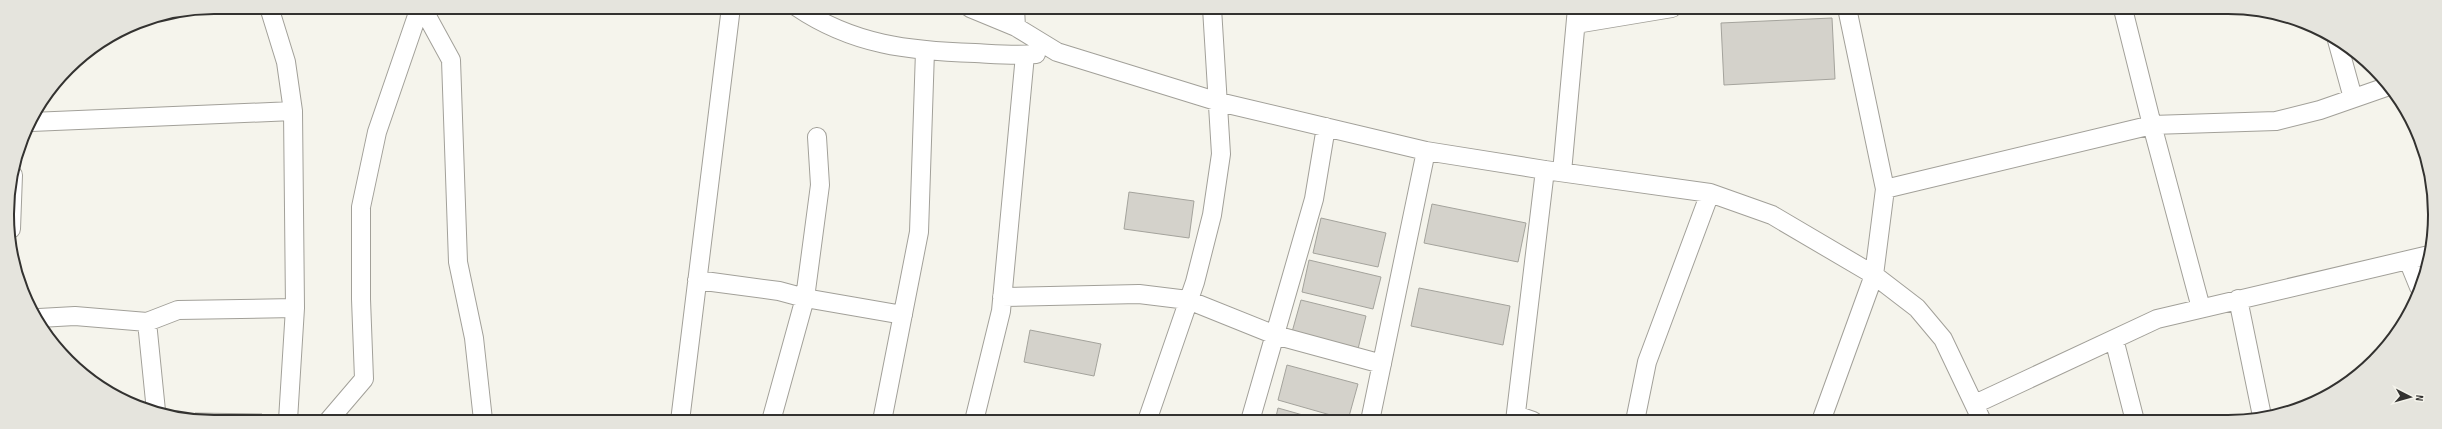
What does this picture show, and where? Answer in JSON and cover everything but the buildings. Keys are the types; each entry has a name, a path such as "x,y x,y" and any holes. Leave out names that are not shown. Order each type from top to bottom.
{"street":[{"path":"272,14 286,62 293,111 295,308 288,415"},
{"path":"333,415 364,379 361,300 362,207 377,132 419,14"},
{"path":"425,14 451,60 458,262 474,338 482,415"},
{"path":"681,415 696,280 730,14"},
{"path":"807,14 848,33 878,44 925,51 1025,56 1057,52"},
{"path":"985,14 1016,27 1057,52 1219,102 1426,151 1710,193 1772,215 1874,275 1917,308 1943,339 1980,415"},
{"path":"1015,14 1016,27"},
{"path":"1150,415 1188,300 1214,207 1222,154 1212,14"},
{"path":"1516,415 1576,16 1600,14"},
{"path":"1823,415 1874,275 1885,189 1848,14"},
{"path":"2124,14 2152,125 2202,308"},
{"path":"2340,49 2353,98"},
{"path":"883,415 919,232 925,51"},
{"path":"975,415 1002,297 1025,56"},
{"path":"1885,189 2152,125 2276,121 2320,110 2383,88"},
{"path":"37,122 293,111"},
{"path":"1252,415 1314,199 1326,127"},
{"path":"773,415 805,298 820,185 817,137"},
{"path":"1371,415 1426,151"},
{"path":"1636,415 1647,362 1710,193"},
{"path":"1975,404 2157,319 2423,256"},
{"path":"2408,260 2416,281"},
{"path":"696,280 779,290 805,298 903,315"},
{"path":"1002,297 1139,294 1188,300 1275,335 1382,364"},
{"path":"2238,300 2261,412"},
{"path":"43,318 75,316 147,322 178,310 295,308"},
{"path":"147,322 155,406"},
{"path":"2114,339 2133,415"}]}
